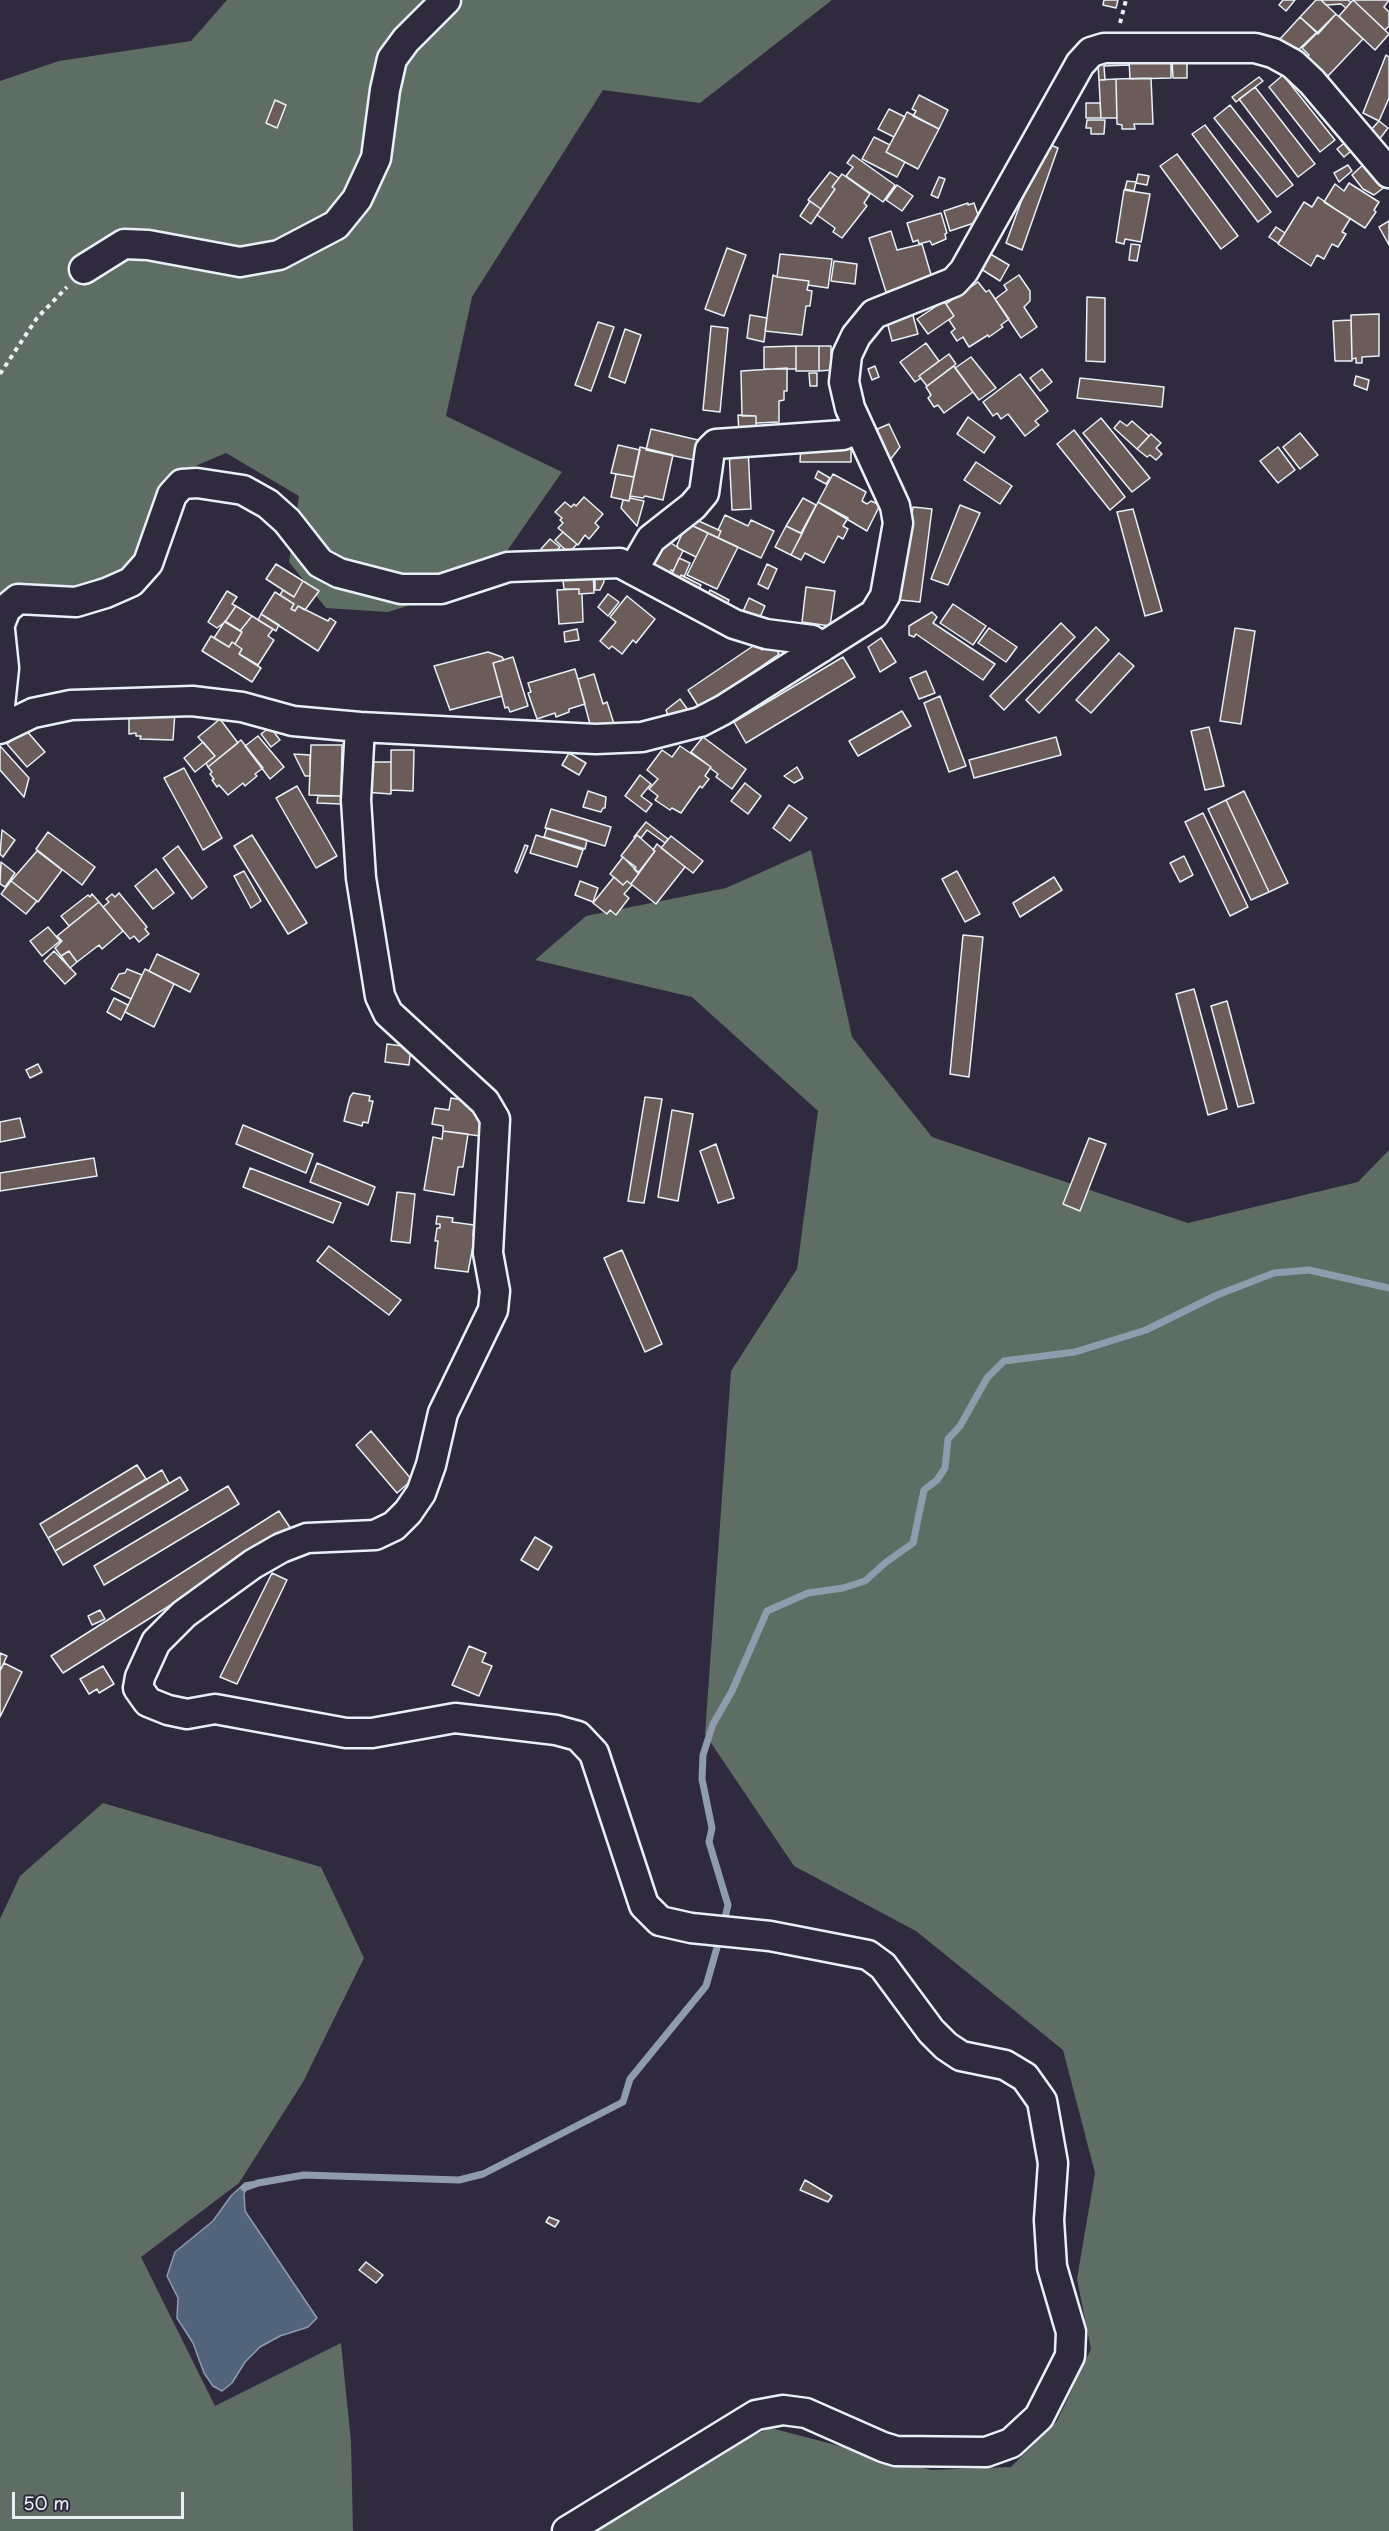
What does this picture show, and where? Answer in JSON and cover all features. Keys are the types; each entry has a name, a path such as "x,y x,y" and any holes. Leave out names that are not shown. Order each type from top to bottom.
{"street":[{"path":"84,269 124,244 148,245 240,262 279,255 336,225 357,199 376,158 385,90 392,59 406,39 446,0"},
{"path":"0,729 33,713 71,705 192,701 243,707 292,720 360,727 596,739 642,736 700,722 723,710 874,614 885,596 898,523 895,506 850,408 844,382 847,356 856,336 874,314 954,282 964,271 1080,64 1091,52 1104,48 1255,48 1273,53 1293,64 1312,82 1389,173"},
{"path":"633,570 651,539 693,506 704,493 710,450 716,444 843,435 859,428"},
{"path":"0,624 6,609 18,599 76,602 106,593 130,582 148,563 172,495 182,484 197,483 243,490 268,504 287,521 320,562 339,573 401,589 441,589 508,567 620,563 735,624 766,634 812,640 821,648"},
{"path":"0,630 4,668 0,706"},
{"path":"360,727 356,800 361,878 380,996 388,1013 485,1101 495,1119 488,1252 495,1291 493,1310 443,1413 431,1465 421,1492 408,1512 394,1527 375,1535 307,1538 281,1548 253,1564 184,1614 156,1642 140,1677 138,1688 148,1702 168,1710 187,1714 215,1709 346,1733 372,1733 455,1718 556,1730 578,1736 594,1753 644,1905 660,1921 691,1928 770,1936 868,1955 883,1966 931,2031 946,2046 962,2056 1005,2065 1025,2077 1042,2102 1053,2163 1049,2220 1053,2267 1071,2332 1070,2356 1039,2417 1011,2443 986,2452 896,2451 806,2414 783,2410 756,2415 567,2531"}],"path":[{"path":"0,374 37,318 84,269"}],"green space":[{"path":"227,0 832,0 700,103 603,90 472,297 446,416 562,472 486,581 388,612 326,608 289,562 299,496 226,453 174,475 155,546 114,585 24,604 0,649 0,81 59,61 191,41"},
{"path":"811,850 852,1037 932,1137 1188,1223 1358,1182 1389,1150 1389,2531 586,2531 683,2463 771,2428 931,2470 1011,2467 1057,2421 1091,2349 1077,2279 1095,2173 1063,2050 916,1931 794,1866 705,1734 731,1371 797,1269 818,1111 692,997 535,960 586,916 726,888"},
{"path":"103,1803 321,1867 364,1958 303,2082 239,2183 141,2257 215,2406 341,2343 351,2442 353,2531 0,2531 0,1919 20,1876"}],"water":[{"path":"252,2182 244,2193 245,2211 317,2318 308,2327 280,2336 260,2347 245,2362 232,2383 222,2391 213,2386 204,2373 193,2343 177,2318 178,2298 167,2276 175,2252 213,2221 231,2196 245,2183"}],"building":[{"path":"1104,0 1118,0 1116,8 1103,5"},
{"path":"1283,0 1295,0 1286,11 1279,5"},
{"path":"1316,0 1321,0 1336,14 1318,34 1300,17"},
{"path":"1321,0 1351,2 1346,8 1341,4 1326,5"},
{"path":"1353,0 1389,34 1375,50 1339,16"},
{"path":"1353,0 1389,0 1384,7 1389,12 1389,26 1385,30"},
{"path":"1336,14 1363,39 1328,76 1305,59 1309,55 1302,48"},
{"path":"1300,17 1317,32 1295,53 1280,39"},
{"path":"1386,55 1389,57 1389,98 1379,121 1363,113"},
{"path":"1171,58 1171,78 1130,79 1129,59"},
{"path":"1187,59 1187,78 1173,78 1172,60"},
{"path":"1129,60 1129,65 1104,66 1105,80 1099,80 1098,65 1102,62"},
{"path":"1283,75 1335,140 1320,152 1269,87"},
{"path":"1259,77 1263,81 1236,102 1232,97"},
{"path":"1151,78 1153,124 1134,124 1135,129 1122,129 1122,125 1117,124 1116,79"},
{"path":"1116,79 1117,118 1101,118 1099,80"},
{"path":"1255,87 1315,164 1298,177 1239,99"},
{"path":"919,95 948,110 939,129 913,116 916,111 912,109"},
{"path":"275,100 286,105 277,128 266,123"},
{"path":"1086,103 1100,103 1101,118 1086,118"},
{"path":"1230,105 1293,185 1277,197 1214,118"},
{"path":"889,109 905,117 894,137 878,129"},
{"path":"907,112 939,129 918,169 886,152"},
{"path":"1087,120 1105,120 1104,134 1091,134 1091,128 1086,128"},
{"path":"1379,121 1388,128 1378,141 1369,132"},
{"path":"1205,125 1271,212 1258,222 1192,134"},
{"path":"874,137 890,145 886,152 905,162 897,177 862,159"},
{"path":"1349,139 1356,147 1344,157 1337,149"},
{"path":"1043,142 1058,148 1022,250 1006,243"},
{"path":"1177,154 1238,236 1221,249 1160,166"},
{"path":"853,155 895,185 883,202 846,176 853,167 847,163"},
{"path":"1366,162 1386,186 1374,195 1363,189 1352,175"},
{"path":"1348,165 1352,171 1339,182 1334,173"},
{"path":"830,172 839,178 832,187 835,189 821,209 808,200"},
{"path":"842,174 870,194 864,203 867,206 842,238 833,232 835,228 817,215 835,189 832,187"},
{"path":"1138,174 1149,176 1147,185 1136,183"},
{"path":"939,177 945,179 938,198 931,195"},
{"path":"1127,181 1136,182 1134,191 1125,189"},
{"path":"1349,183 1379,202 1374,210 1376,212 1365,228 1324,202 1335,184 1344,191"},
{"path":"897,185 913,196 902,211 886,200"},
{"path":"1124,190 1150,194 1141,242 1125,239 1124,244 1116,242"},
{"path":"1318,197 1350,219 1342,232 1346,234 1338,247 1332,244 1324,259 1317,255 1311,266 1278,244 1304,202 1312,207"},
{"path":"810,201 821,209 811,224 800,216"},
{"path":"968,203 968,205 974,203 980,221 950,231 944,211"},
{"path":"941,213 947,233 945,234 946,239 932,245 930,241 919,244 918,240 913,242 907,223"},
{"path":"1389,221 1389,245 1379,227"},
{"path":"1276,227 1285,233 1278,243 1269,237"},
{"path":"891,231 897,250 922,244 932,278 886,292 869,238"},
{"path":"1131,244 1140,245 1137,261 1129,260"},
{"path":"727,248 746,255 724,316 705,309"},
{"path":"987,252 1009,265 1000,281 978,267"},
{"path":"780,254 832,259 828,288 808,285 809,281 777,277"},
{"path":"834,261 857,264 855,284 831,281"},
{"path":"773,275 809,281 807,290 812,291 810,306 806,306 802,335 765,331"},
{"path":"1019,275 1030,291 1030,301 1024,307 1037,327 1021,338 995,299 1007,290 1004,285"},
{"path":"978,282 986,292 989,290 1009,319 1001,325 1003,327 989,337 988,335 969,347 963,337 957,341 951,332 955,329 949,320 954,316 946,304"},
{"path":"1087,297 1105,298 1105,362 1086,361"},
{"path":"944,301 954,316 928,334 917,319"},
{"path":"912,312 918,334 892,341 886,318"},
{"path":"1379,314 1379,356 1362,357 1362,363 1356,363 1356,358 1352,359 1351,315"},
{"path":"750,315 767,318 764,342 747,338"},
{"path":"1351,320 1352,361 1335,361 1333,321"},
{"path":"598,322 614,327 591,391 575,385"},
{"path":"711,326 728,328 720,412 703,410"},
{"path":"625,329 641,335 625,383 609,377"},
{"path":"926,343 939,361 919,376 921,378 915,382 900,362"},
{"path":"796,346 819,346 819,371 796,371"},
{"path":"796,346 796,369 764,369 764,347"},
{"path":"819,346 831,346 831,370 819,371"},
{"path":"949,354 956,364 927,386 919,376"},
{"path":"971,357 996,388 979,400 955,368"},
{"path":"875,366 879,377 872,380 868,369"},
{"path":"954,366 973,392 944,413 938,405 934,407 928,398 931,395 926,387"},
{"path":"787,368 787,391 784,391 784,400 779,401 779,422 756,423 756,416 742,416 741,371"},
{"path":"1042,369 1052,382 1040,391 1030,378"},
{"path":"809,373 817,373 817,386 810,386"},
{"path":"1020,374 1048,411 1035,421 1039,425 1025,436 1008,414 1001,419 997,413 993,416 983,402"},
{"path":"1356,376 1369,380 1367,390 1354,385"},
{"path":"1080,378 1164,387 1162,407 1077,398"},
{"path":"738,415 756,416 756,434 739,435"},
{"path":"968,417 995,437 984,453 957,434"},
{"path":"1101,418 1150,478 1132,492 1083,433"},
{"path":"1120,421 1127,426 1132,421 1149,436 1137,449 1114,428"},
{"path":"889,424 900,447 890,460 886,461 873,431"},
{"path":"651,429 698,440 694,460 646,450"},
{"path":"1074,430 1125,497 1110,510 1057,444"},
{"path":"1300,433 1318,455 1300,469 1283,447"},
{"path":"1151,434 1161,443 1156,448 1162,454 1156,460 1150,455 1147,457 1137,449"},
{"path":"851,442 851,462 800,462 801,444"},
{"path":"618,445 640,450 634,477 611,473"},
{"path":"640,447 673,455 663,500 645,496 643,498 630,496"},
{"path":"1278,447 1295,470 1278,483 1260,461"},
{"path":"748,448 751,509 732,510 729,450"},
{"path":"976,462 1012,486 1000,504 964,480"},
{"path":"818,471 830,478 826,484 815,478"},
{"path":"616,474 634,477 629,501 611,497"},
{"path":"833,474 866,492 862,501 867,504 871,501 880,505 867,531 818,502"},
{"path":"584,497 603,514 595,523 599,527 589,539 585,535 578,545 558,528 563,523 560,520 562,518 555,512 565,502 571,507 574,504 576,506"},
{"path":"630,498 644,501 637,526 621,508 623,500 629,501"},
{"path":"803,498 816,505 801,533 786,526"},
{"path":"818,502 848,518 843,526 848,529 843,539 838,536 824,563 805,553 801,560 791,555"},
{"path":"960,505 980,513 948,585 931,579"},
{"path":"913,507 932,509 920,602 900,600"},
{"path":"1133,509 1162,611 1145,616 1117,512"},
{"path":"725,515 748,526 751,520 774,531 761,558 718,538 721,531 718,530"},
{"path":"692,518 721,531 718,538 689,524"},
{"path":"687,523 708,533 696,557 678,548 677,545"},
{"path":"786,526 802,534 791,555 775,547"},
{"path":"563,532 577,544 569,553 555,540"},
{"path":"708,533 738,547 717,589 687,575"},
{"path":"550,539 560,547 551,557 541,549"},
{"path":"665,539 683,551 666,581 644,570"},
{"path":"679,558 690,563 684,577 672,574"},
{"path":"276,564 303,581 294,597 266,579"},
{"path":"767,564 777,569 768,589 758,584"},
{"path":"593,570 594,593 579,594 579,589 564,589 562,572"},
{"path":"595,575 603,575 604,582 600,590 595,590"},
{"path":"681,575 701,585 699,589 703,591 699,600 675,588"},
{"path":"303,581 319,591 305,610 298,606 295,611 291,609 294,604 280,595 283,590 294,597"},
{"path":"806,587 835,591 830,626 802,622"},
{"path":"579,589 579,594 582,594 583,622 559,624 557,590"},
{"path":"710,590 729,600 723,613 704,603"},
{"path":"227,591 237,597 232,604 236,606 225,622 217,628 208,622"},
{"path":"275,592 294,604 291,609 295,611 298,606 328,621 330,618 336,622 318,651 261,614"},
{"path":"608,594 619,602 608,616 598,607"},
{"path":"627,596 655,619 636,643 633,640 622,654 612,646 609,649 600,641 616,622 610,617"},
{"path":"749,598 765,606 756,626 740,618"},
{"path":"953,604 986,626 973,645 940,623"},
{"path":"236,606 252,616 240,631 225,622"},
{"path":"932,612 937,617 933,623 995,664 983,680 916,634 914,637 909,635 909,626"},
{"path":"261,614 279,625 276,631 258,620"},
{"path":"252,616 273,629 268,636 274,640 258,665 239,654 242,649 235,644 242,632 240,631"},
{"path":"225,621 242,632 235,644 232,642 229,647 214,638"},
{"path":"1061,623 1075,637 1004,710 990,696"},
{"path":"1096,627 1109,640 1039,713 1026,700"},
{"path":"989,628 1017,647 1006,662 978,643"},
{"path":"1235,628 1255,631 1241,724 1220,721"},
{"path":"577,629 579,640 565,642 564,632"},
{"path":"211,636 229,647 232,642 242,649 239,654 261,668 252,682 202,651"},
{"path":"881,638 896,662 880,672 868,647"},
{"path":"772,643 779,654 700,709 688,690 756,644 762,650"},
{"path":"488,652 504,660 493,663 502,696 450,710 434,666"},
{"path":"1119,653 1134,666 1091,713 1076,700"},
{"path":"513,657 528,706 510,712 508,707 505,708 493,663"},
{"path":"843,657 855,677 746,743 734,722"},
{"path":"575,669 585,704 569,709 569,712 556,717 555,713 537,719 528,693 531,692 528,683"},
{"path":"926,671 935,693 919,699 910,678"},
{"path":"594,674 603,704 607,702 614,724 591,728 578,679"},
{"path":"940,696 966,766 949,772 924,703"},
{"path":"680,699 691,714 669,719 666,710"},
{"path":"902,711 911,726 858,756 849,741"},
{"path":"139,712 175,712 173,740 140,739 141,736 136,736 136,733 129,734 129,717 139,718"},
{"path":"220,719 238,743 208,767 206,763 215,756 198,737"},
{"path":"270,727 280,740 271,747 261,734"},
{"path":"1209,727 1224,786 1205,790 1191,731"},
{"path":"25,729 45,752 27,767 7,744"},
{"path":"258,736 284,767 270,779 245,746"},
{"path":"703,737 746,769 732,789 716,777 718,774 711,767 691,752"},
{"path":"1056,737 1061,755 974,778 969,760"},
{"path":"241,740 263,768 245,786 243,783 228,795 212,780 214,779 210,774 212,772 208,767"},
{"path":"203,742 215,756 195,772 184,758"},
{"path":"311,745 342,745 341,796 309,795"},
{"path":"0,746 29,778 24,797 0,770"},
{"path":"680,746 711,767 705,776 709,779 702,788 700,786 681,813 672,808 670,810 655,800 658,796 649,789 658,779 647,770 662,750 672,757"},
{"path":"391,750 414,750 413,791 391,790"},
{"path":"569,753 586,763 579,775 562,765"},
{"path":"294,754 310,755 310,776 305,776"},
{"path":"365,762 391,762 391,794 364,792"},
{"path":"797,767 803,778 794,783 784,776"},
{"path":"184,768 222,838 203,850 164,778"},
{"path":"640,775 651,784 641,796 652,804 646,812 625,796"},
{"path":"745,783 761,796 748,814 731,801"},
{"path":"297,786 337,856 316,868 276,798"},
{"path":"588,791 606,797 605,808 601,812 583,807"},
{"path":"1244,791 1288,883 1269,892 1226,800"},
{"path":"318,796 341,796 341,804 317,803"},
{"path":"1226,800 1269,892 1251,900 1208,809"},
{"path":"789,805 807,818 790,841 773,828"},
{"path":"551,809 611,827 605,846 545,828"},
{"path":"1203,813 1248,907 1230,916 1185,822"},
{"path":"646,822 668,839 665,843 647,830 641,838 637,835 634,837"},
{"path":"547,828 587,840 585,849 544,837"},
{"path":"2,830 15,840 3,857 0,854"},
{"path":"48,832 95,867 82,885 36,849"},
{"path":"252,835 307,923 288,934 234,846"},
{"path":"536,835 583,850 577,867 530,853"},
{"path":"637,835 655,851 638,873 634,869 636,867 621,856"},
{"path":"671,836 703,861 693,873 661,848"},
{"path":"657,844 685,867 656,904 631,884 655,851 653,850"},
{"path":"525,845 528,846 517,873 515,871"},
{"path":"178,846 207,887 192,899 163,858"},
{"path":"37,851 62,870 38,902 11,881"},
{"path":"1184,856 1193,875 1180,882 1170,863"},
{"path":"623,857 639,873 631,884 627,881 623,885 610,874"},
{"path":"1,862 15,873 5,887 0,884"},
{"path":"156,869 174,893 153,909 135,886"},
{"path":"244,871 261,901 251,908 234,876"},
{"path":"957,871 980,914 965,922 942,879"},
{"path":"614,877 623,885 627,881 632,885 624,894 629,898 616,915 610,910 607,914 593,903"},
{"path":"1054,877 1062,890 1020,917 1013,903"},
{"path":"11,881 37,901 26,914 1,894"},
{"path":"580,881 598,888 593,902 575,895"},
{"path":"119,893 147,927 145,929 149,934 139,942 134,936 130,939 103,907 109,902 106,899 112,894 115,897"},
{"path":"92,894 99,902 69,926 61,916"},
{"path":"99,902 123,931 102,949 99,945 77,962 69,951 61,956 55,948 62,941 57,936"},
{"path":"48,927 60,941 42,956 30,941"},
{"path":"963,935 983,937 969,1077 950,1074"},
{"path":"54,951 76,974 65,984 44,961"},
{"path":"69,951 77,962 70,968 61,956"},
{"path":"157,954 199,974 190,992 149,971"},
{"path":"127,969 142,975 131,999 111,989 119,974 125,973"},
{"path":"145,969 174,984 154,1027 125,1012"},
{"path":"1194,989 1227,1109 1208,1115 1176,994"},
{"path":"114,998 128,1005 121,1020 107,1012"},
{"path":"1227,1001 1254,1103 1238,1107 1211,1006"},
{"path":"387,1044 411,1047 409,1065 385,1062"},
{"path":"38,1064 42,1072 30,1078 26,1070"},
{"path":"353,1093 370,1096 369,1101 373,1101 368,1123 363,1122 362,1126 344,1121"},
{"path":"645,1097 662,1099 644,1203 628,1201"},
{"path":"451,1098 474,1102 484,1115 480,1136 443,1131 443,1126 432,1124 435,1108 449,1110"},
{"path":"672,1110 693,1114 678,1201 658,1197"},
{"path":"20,1118 25,1137 0,1142 0,1122"},
{"path":"243,1125 313,1154 306,1173 236,1144"},
{"path":"443,1131 468,1134 463,1167 458,1167 454,1195 424,1190 433,1137 442,1139"},
{"path":"1089,1138 1106,1144 1080,1211 1063,1204"},
{"path":"716,1144 734,1198 718,1203 700,1151"},
{"path":"94,1158 97,1176 0,1191 0,1173"},
{"path":"317,1163 375,1187 368,1205 310,1182"},
{"path":"250,1168 341,1203 333,1223 243,1187"},
{"path":"397,1192 415,1194 410,1243 391,1241"},
{"path":"437,1216 453,1218 452,1222 474,1225 473,1236 475,1236 468,1272 435,1268 438,1241 435,1241 437,1228 440,1228 440,1224 436,1224"},
{"path":"329,1246 401,1300 389,1315 317,1261"},
{"path":"622,1250 662,1344 645,1352 604,1258"},
{"path":"371,1431 412,1480 397,1493 356,1445"},
{"path":"137,1465 146,1479 48,1538 40,1524"},
{"path":"162,1470 169,1483 55,1551 48,1538"},
{"path":"180,1477 188,1490 63,1565 55,1551"},
{"path":"228,1486 239,1504 104,1585 94,1566"},
{"path":"279,1511 291,1529 63,1673 51,1656"},
{"path":"535,1537 552,1547 538,1570 521,1560"},
{"path":"272,1573 287,1580 237,1684 220,1677"},
{"path":"100,1610 105,1619 92,1625 88,1616"},
{"path":"469,1646 486,1653 482,1662 492,1666 479,1696 452,1685"},
{"path":"0,1653 7,1656 0,1671"},
{"path":"4,1663 22,1672 0,1717 0,1671"},
{"path":"103,1666 114,1684 99,1693 97,1689 89,1694 80,1679"},
{"path":"805,2180 832,2196 828,2202 800,2190"},
{"path":"549,2217 559,2221 555,2227 546,2222"},
{"path":"366,2262 383,2275 376,2283 359,2270"}],"waterway":[{"path":"723,1926 728,1905 709,1842 712,1828 702,1779 703,1755 713,1724 732,1691 767,1611 808,1593 843,1588 865,1581 913,1543 924,1490 937,1480 945,1468 948,1439 960,1426 987,1378 1004,1361 1075,1352 1146,1330 1217,1295 1274,1273 1309,1270 1389,1288"},
{"path":"244,2188 258,2183 304,2175 459,2180 483,2174 623,2102 630,2079 706,1986 720,1937"}]}
